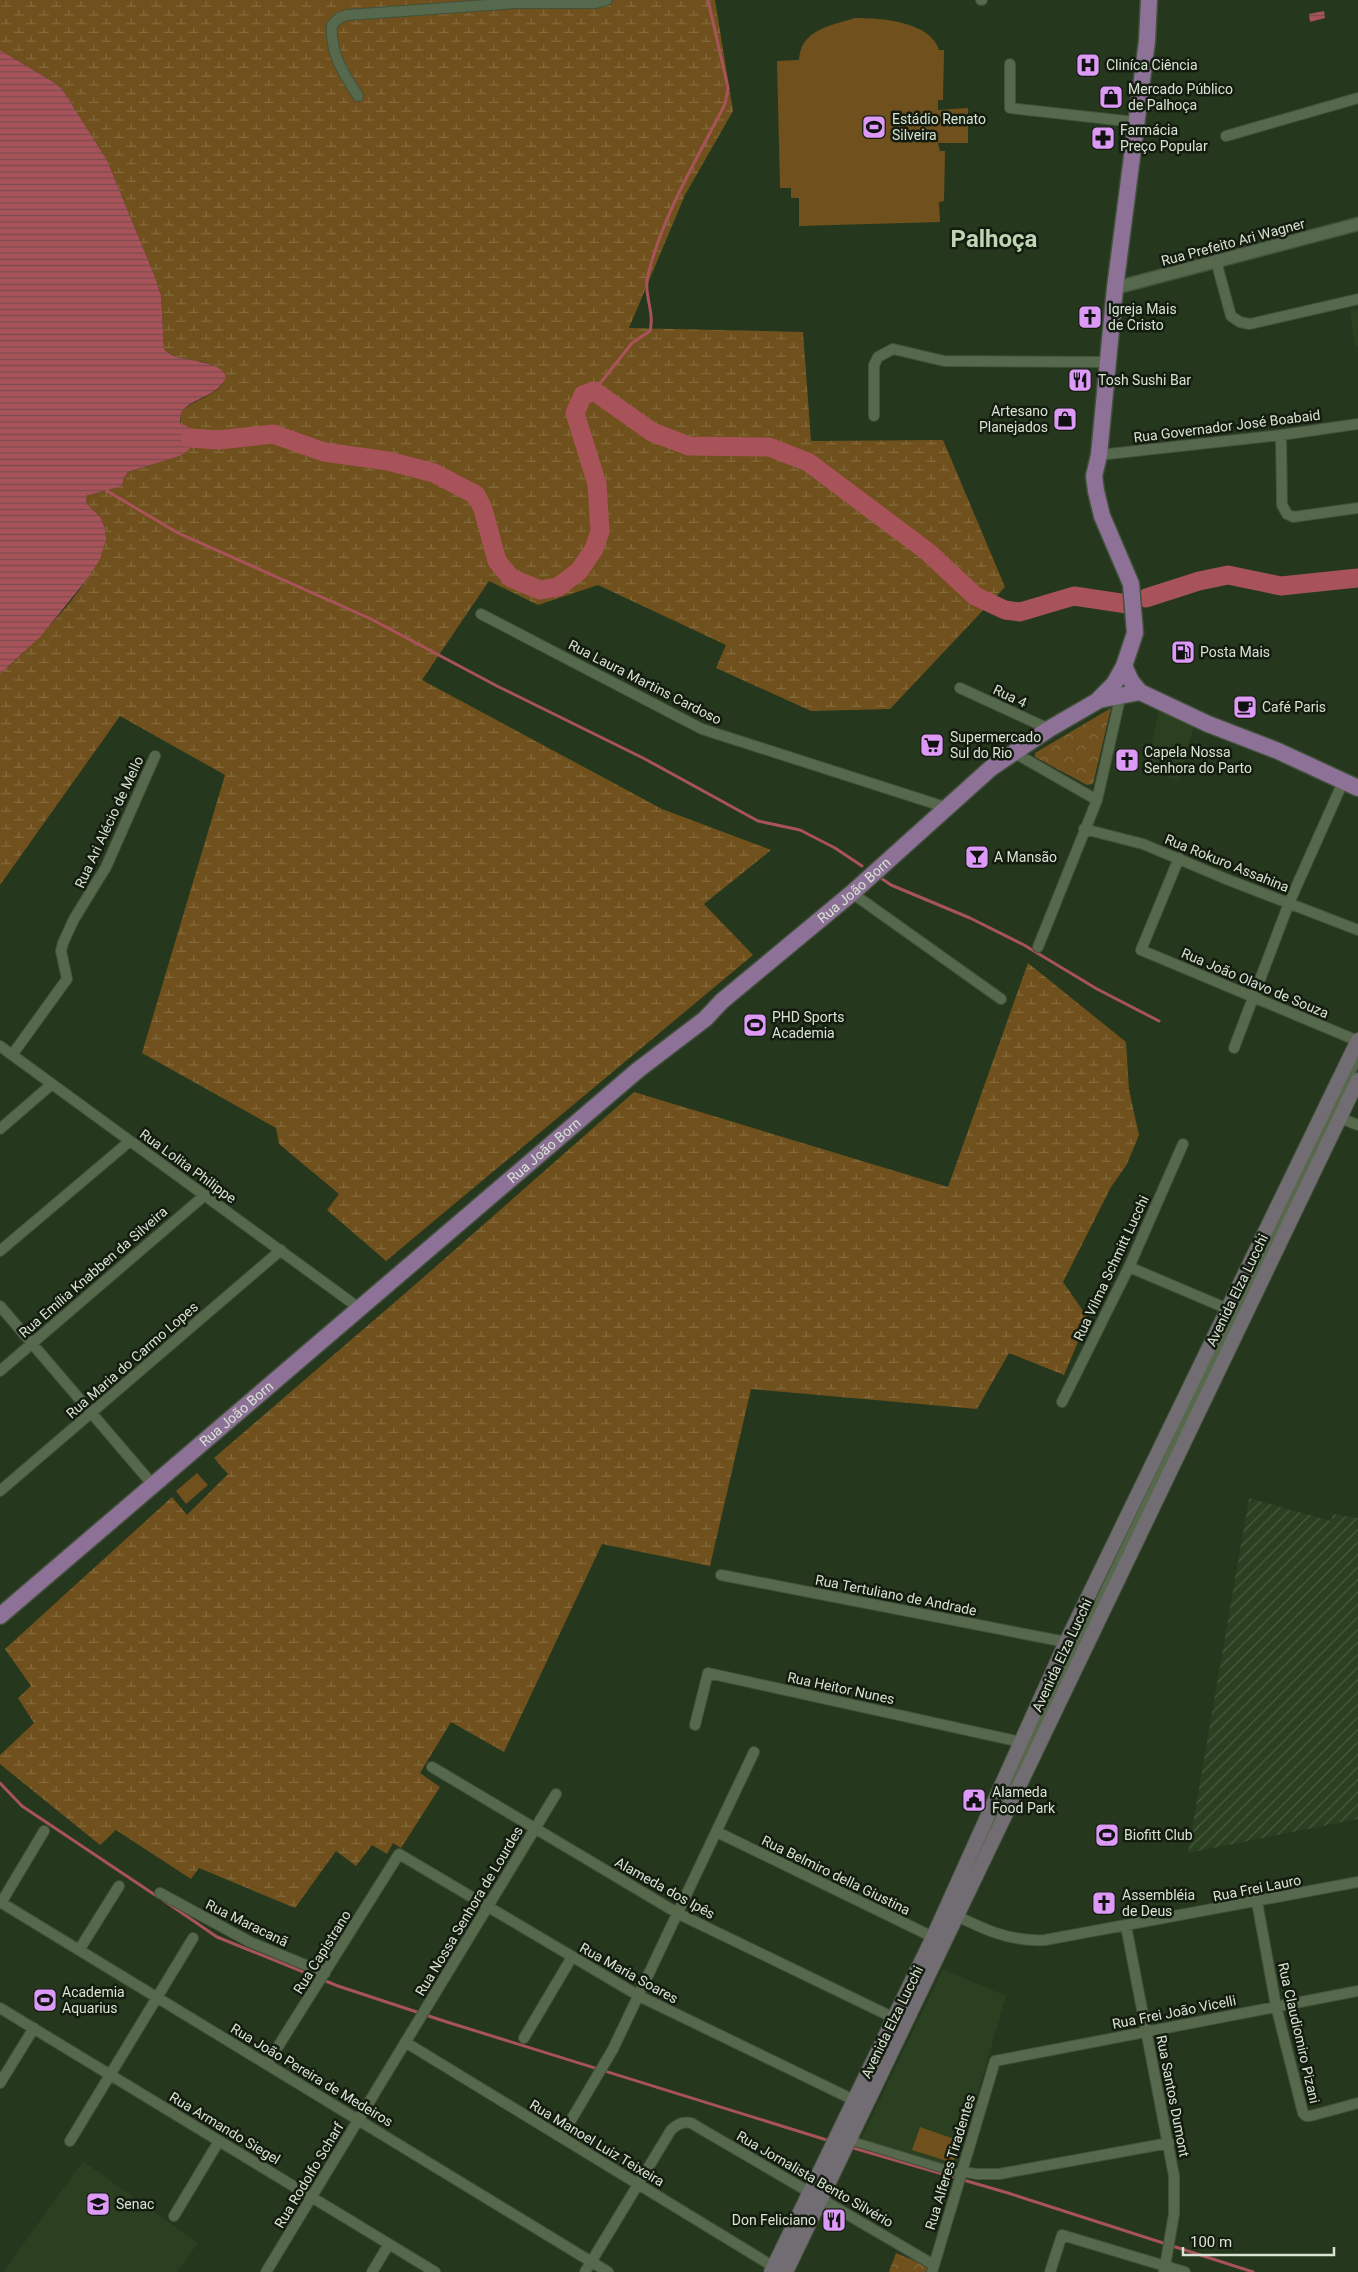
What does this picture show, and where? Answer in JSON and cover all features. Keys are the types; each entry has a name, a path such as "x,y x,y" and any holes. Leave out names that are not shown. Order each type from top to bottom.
{"main road":[{"path":"1099,700 1114,684 1124,666 1135,633 1131,584 1102,516 1094,476 1099,455 1115,288 1147,41 1149,0"},
{"path":"1124,666 1131,681 1140,692 1208,724 1278,751 1350,785"},
{"path":"1099,700 1121,694 1140,692"},
{"name":"Rua João Born","path":"0,1616 638,1070 705,1019 722,1001 852,893 945,807 991,768 1048,729 1099,700"},
{"name":"Avenida Elza Lucchi","path":"951,1913 1021,1742 1066,1642 1136,1521 1228,1309 1358,1041"},
{"name":"Avenida Elza Lucchi","path":"859,2102 939,1940 1136,1521 1358,1080"},
{"name":"Avenida Elza Lucchi","path":"782,2271 815,2195 841,2144 894,2018 939,1940"}],"street":[{"path":"358,96 337,61 331,37 332,25 339,18 348,15 516,3 596,3 607,0"},
{"path":"1010,64 1010,108 1135,122"},
{"path":"1226,136 1358,98"},
{"name":"Rua Prefeito Ari Wagner","path":"1115,288 1358,224"},
{"path":"1216,262 1231,316 1240,322 1250,324 1358,300"},
{"path":"874,416 874,365 883,352 893,349 944,361 1107,362"},
{"name":"Rua Governador José Boabaid","path":"1099,455 1281,435 1358,424"},
{"path":"1281,435 1282,505 1287,514 1293,517 1358,508"},
{"name":"Rua Laura Martins Cardoso","path":"481,614 702,729 945,807"},
{"name":"Rua 4","path":"960,688 1048,729"},
{"path":"1038,947 1097,800 1121,694"},
{"path":"1013,752 1097,800"},
{"name":"Rua Ari Alécio de Mello","path":"12,1055 67,978 61,951 63,943 74,919 101,878 155,756"},
{"path":"1234,1048 1289,903 1350,785"},
{"name":"Rua Rokuro Assahina","path":"1084,829 1143,844 1358,930"},
{"name":"Rua João Olavo de Souza","path":"1179,858 1141,950 1358,1041"},
{"path":"852,893 1001,999"},
{"name":"Rua Lolita Philippe","path":"0,1046 359,1308"},
{"path":"1136,1521 1358,1058"},
{"path":"0,1129 52,1084"},
{"path":"1340,1118 1358,1126"},
{"path":"0,1252 130,1141"},
{"name":"Rua Vilma Schmitt Lucchi","path":"1062,1402 1129,1267 1183,1144"},
{"name":"Rua Emília Knabben da Silveira","path":"0,1371 204,1195"},
{"name":"Rua Maria do Carmo Lopes","path":"0,1491 281,1250"},
{"path":"1129,1267 1228,1309"},
{"path":"0,1306 153,1485"},
{"name":"Rua Tertuliano de Andrade","path":"721,1576 1066,1642"},
{"name":"Rua Heitor Nunes","path":"695,1725 708,1673 1021,1742"},
{"path":"561,2137 605,2065 640,1996 754,1752"},
{"name":"Alameda dos Ipês","path":"432,1767 534,1830 679,1914 894,2018"},
{"name":"Rua Nossa Senhora de Lourdes","path":"406,2042 556,1794"},
{"path":"0,1903 44,1831"},
{"name":"Rua Belmiro della Giustina","path":"717,1832 939,1940"},
{"name":"Rua Maria Soares","path":"399,1854 487,1908 640,1996 859,2102"},
{"name":"Rua Capistrano","path":"267,2064 399,1854"},
{"name":"Rua Frei Lauro","path":"951,1913 1003,1936 1031,1941 1061,1938 1358,1882"},
{"path":"79,1950 119,1886"},
{"name":"Rua Maracanã","path":"160,1893 250,1942 324,1973"},
{"name":"Rua Claudiomiro Pizani","path":"1256,1902 1276,2006 1303,2113 1306,2116 1310,2116 1358,2103"},
{"name":"Rua João Pereira de Medeiros","path":"0,1903 608,2272"},
{"name":"Rua Santos Dumont","path":"1126,1926 1169,2143 1175,2194 1172,2236 1166,2267"},
{"path":"70,2141 193,1938"},
{"path":"524,2038 572,1957"},
{"name":"Rua Frei João Vicelli","path":"995,2060 1358,1990"},
{"name":"Rua Armando Siegel","path":"0,2008 435,2272"},
{"path":"0,2083 34,2028"},
{"name":"Rua Rodolfo Scharf","path":"266,2272 406,2042"},
{"name":"Rua Manoel Luiz Teixeira","path":"406,2042 782,2271"},
{"name":"Rua Alferes Tiradentes","path":"933,2269 995,2060"},
{"name":"Rua Jornalista Bento Silvério","path":"638,2184 672,2130 680,2123 691,2123 815,2195 933,2269"},
{"path":"174,2216 220,2141"},
{"path":"841,2144 961,2174 999,2174 1169,2143"},
{"path":"585,2272 638,2184"},
{"path":"1050,2272 1062,2235 1185,2272"},
{"path":"372,2272 389,2244"}],"shaded area":[{"path":"1324,11 1325,18 1310,22 1309,14"},
{"path":"0,50 62,89 107,160 161,295 164,349 177,357 218,367 225,377 217,389 185,408 181,413 180,423 192,429 189,450 180,456 128,472 122,486 86,496 87,504 101,518 105,528 106,539 100,559 88,578 41,636 0,674"},
{"path":"1358,309 1358,346 1355,347 1350,310"},
{"path":"1159,710 1194,726 1179,781 1166,777 1168,771 1147,764"},
{"path":"1249,1498 1331,1521 1333,1514 1358,1518 1358,1819 1188,1853"},
{"path":"943,1969 1006,1996 956,2170 860,2141"},
{"name":"Senac","path":"83,2161 198,2243 177,2272 3,2272"}],"green space":[{"path":"0,0 715,0 733,111 685,195 629,328 803,332 811,441 943,440 1005,587 890,709 811,711 716,668 726,645 598,585 538,605 489,581 422,680 662,809 771,850 704,904 753,955 386,1261 327,1210 339,1194 279,1144 276,1128 142,1053 225,775 120,716 0,885 0,674 30,646 66,607 96,564 104,545 105,528 100,518 87,504 86,496 122,486 128,472 180,456 181,413 185,408 219,388 225,376 212,365 178,357 164,349 161,295 107,160 62,89 0,50"},
{"name":"Estádio Renato Silveira","path":"855,18 891,20 915,27 934,40 939,50 944,50 943,100 938,100 938,110 968,108 968,143 938,143 940,151 945,151 944,201 939,202 940,222 799,226 799,198 791,198 791,188 780,188 777,61 799,60 805,41 811,35 818,30"},
{"path":"1111,708 1093,784 1087,785 1035,757 1035,753"},
{"path":"1028,963 1126,1042 1129,1090 1139,1135 1127,1164 1111,1187 1063,1282 1088,1318 1064,1375 1009,1353 977,1409 751,1389 710,1566 602,1544 504,1752 451,1722 420,1773 440,1787 401,1848 393,1843 387,1854 372,1845 356,1866 336,1851 295,1908 199,1868 191,1879 116,1830 100,1845 0,1764 0,1755 34,1723 18,1698 31,1686 5,1649 172,1497 187,1515 228,1474 214,1458 634,1092 948,1187"},
{"path":"197,1473 208,1485 186,1504 176,1491"},
{"path":"920,2127 960,2141 953,2163 912,2150"},
{"path":"896,2253 932,2268 931,2272 889,2272"}],"waterway":[{"path":"594,391 632,343 650,331 651,317 647,282 654,252 682,187 725,104 728,88 708,0"},
{"path":"191,438 218,440 273,434 324,452 388,461 434,473 476,495 483,509 497,561 511,578 540,590 558,587 579,571 594,549 600,531 597,484 575,413 583,395 594,391 652,432 689,446 769,447 808,462 928,552 975,596 1005,610 1020,612 1074,596 1127,604"},
{"path":"107,491 178,533 371,619 497,686 645,759 758,821 800,830 835,848 862,866"},
{"path":"1146,598 1199,581 1228,575 1281,586 1358,578"},
{"path":"878,876 891,885 970,918 1024,945 1097,989 1159,1021"},
{"path":"0,1783 22,1806 158,1897"},
{"path":"163,1900 217,1937 338,1986 447,2022 830,2141"},
{"path":"850,2147 1008,2193 1253,2272"}],"place":[{"name":"Cliníca Ciência","path":"1088,65"},
{"name":"Mercado Público de Palhoça","path":"1111,97"},
{"name":"Estádio Renato Silveira","path":"874,127"},
{"name":"Farmácia Preço Popular","path":"1103,138"},
{"name":"Igreja Mais de Cristo","path":"1090,317"},
{"name":"Tosh Sushi Bar","path":"1080,380"},
{"name":"Artesano Planejados","path":"1065,419"},
{"name":"Posta Mais","path":"1183,652"},
{"name":"Café Paris","path":"1245,707"},
{"name":"Supermercado Sul do Rio","path":"932,745"},
{"name":"Capela Nossa Senhora do Parto","path":"1127,760"},
{"name":"A Mansão","path":"977,857"},
{"name":"PHD Sports Academia","path":"755,1025"},
{"name":"Alameda Food Park","path":"974,1800"},
{"name":"Biofitt Club","path":"1107,1835"},
{"name":"Assembléia de Deus","path":"1104,1903"},
{"name":"Academia Aquarius","path":"45,2000"},
{"name":"Senac","path":"98,2204"},
{"name":"Don Feliciano","path":"834,2220"}],"district":[{"name":"Palhoça","path":"994,239"}]}
